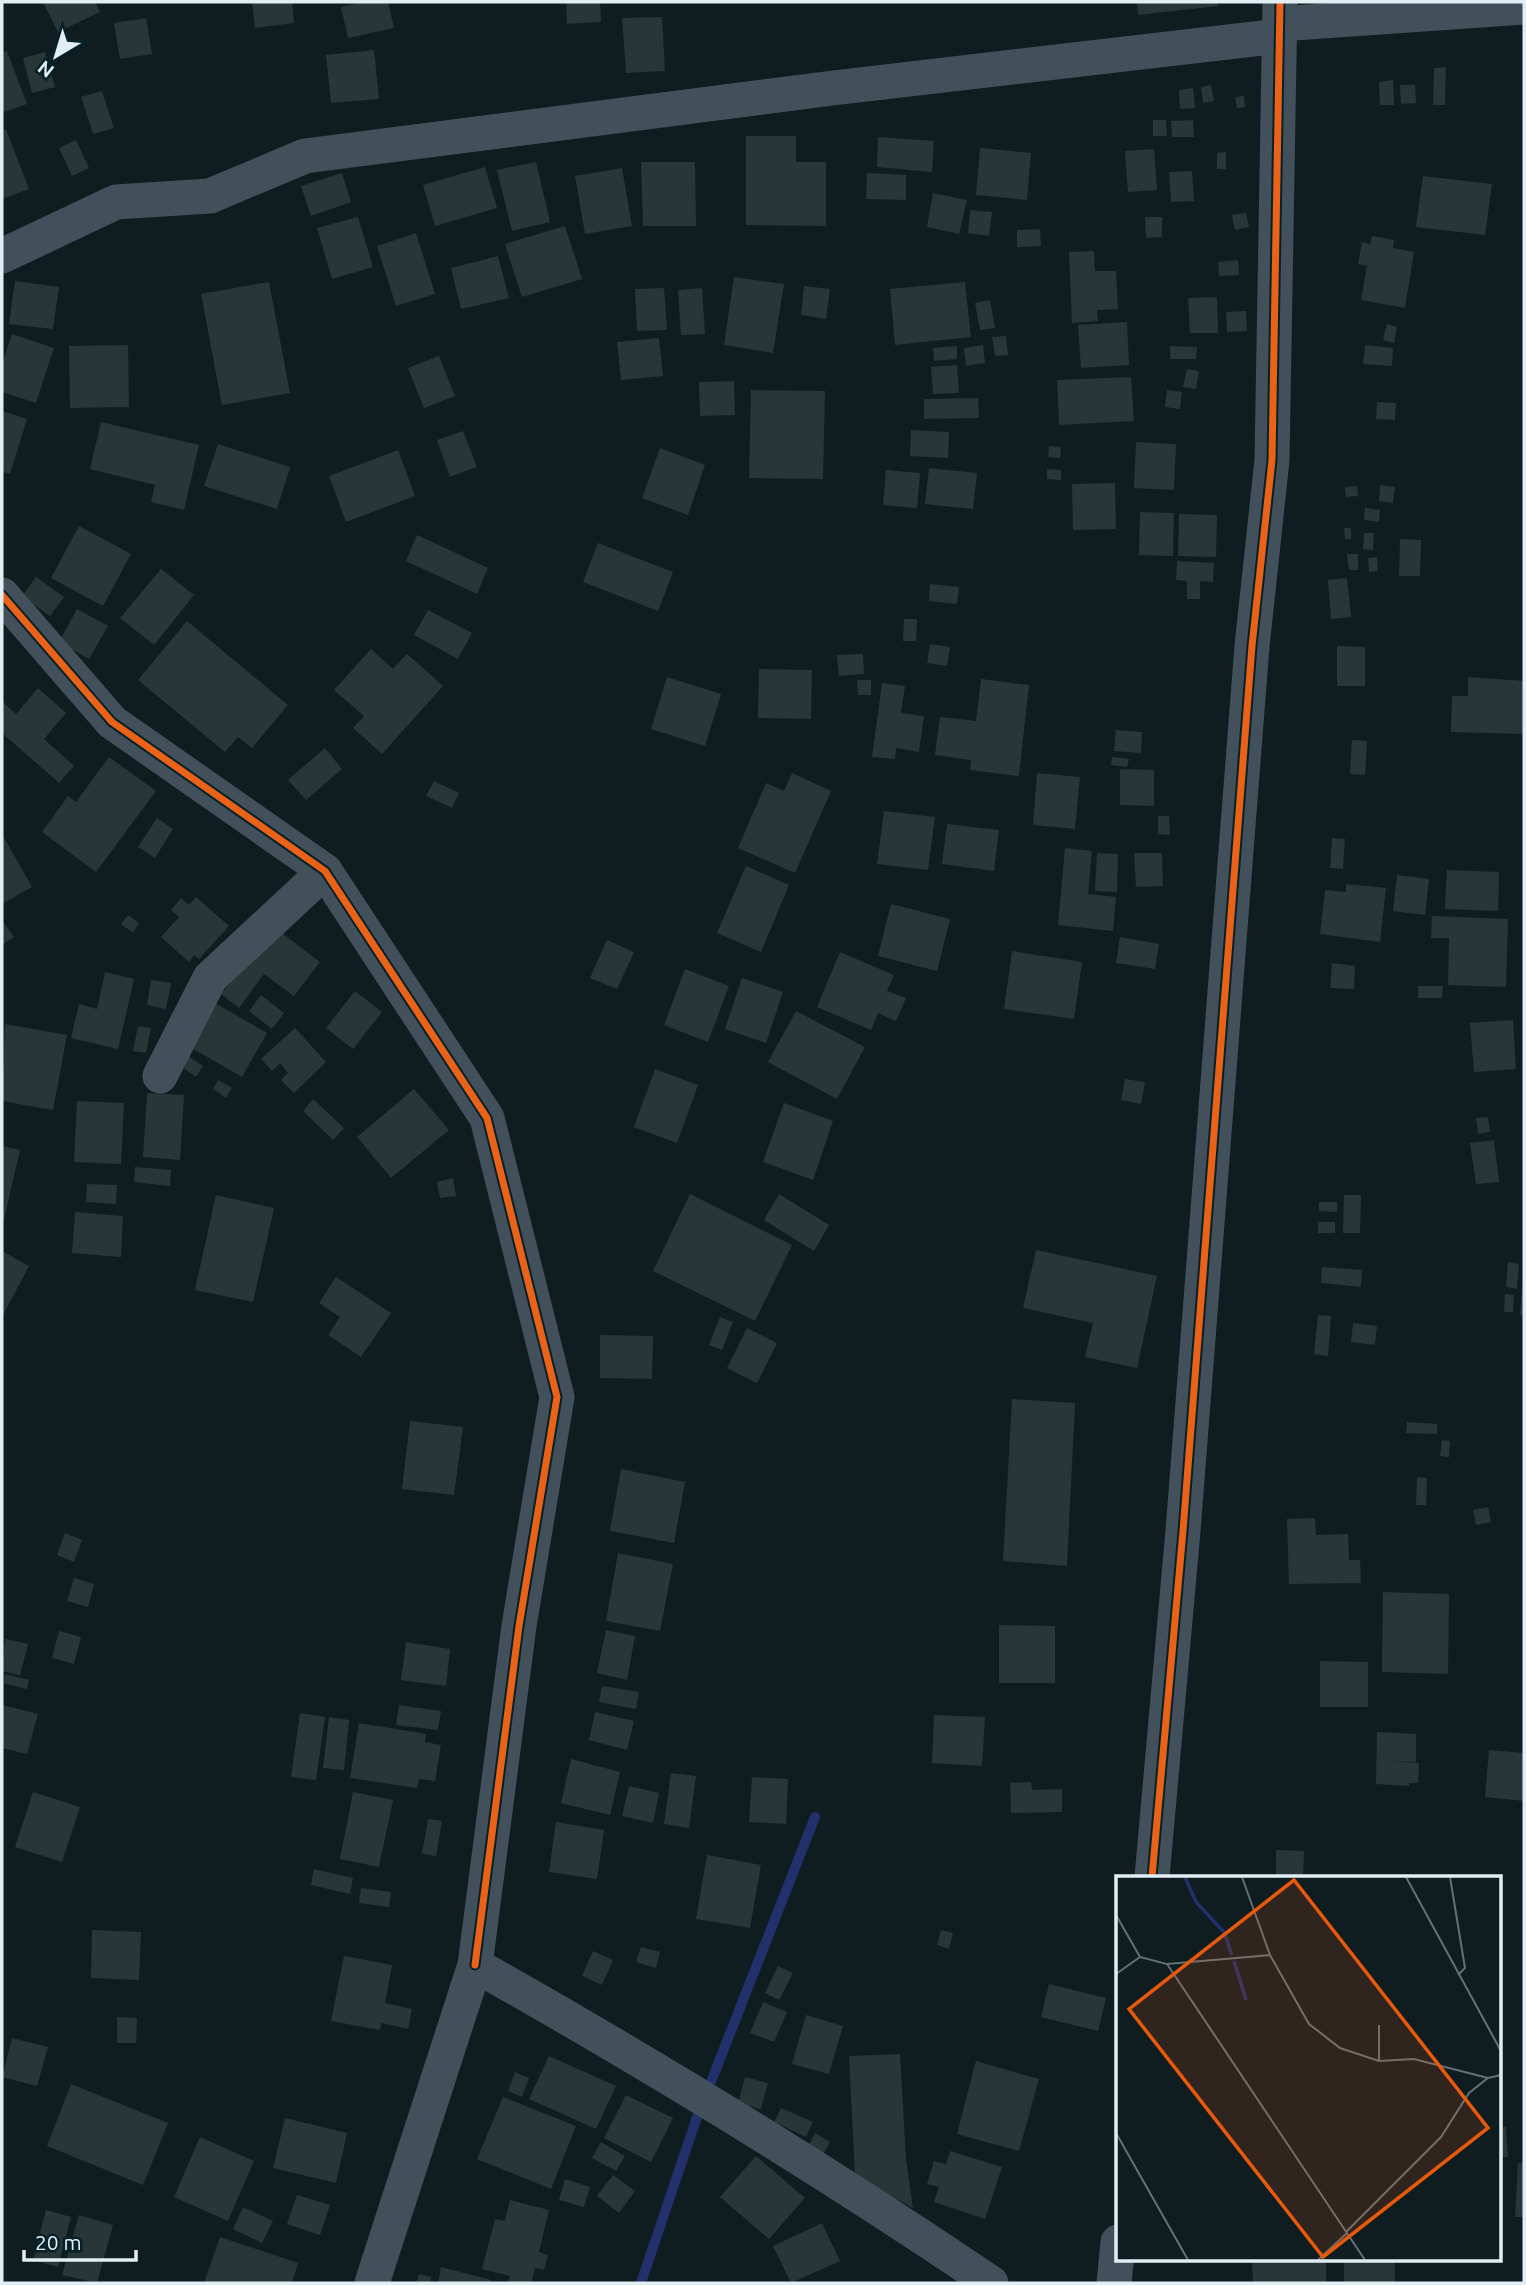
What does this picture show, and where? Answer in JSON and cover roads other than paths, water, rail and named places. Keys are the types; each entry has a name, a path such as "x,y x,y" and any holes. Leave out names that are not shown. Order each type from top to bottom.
{"street":[{"path":"2,256 116,202 210,197 237,187 262,172 305,156 833,88 1279,21 1524,7"},
{"path":"1152,1876 1183,1531 1252,646 1272,460 1279,21"},
{"path":"2,596 112,722 325,871 487,1118 557,1397 519,1626 475,1965 372,2283"},
{"path":"160,1076 211,978 325,871"},
{"path":"475,1965 890,2215 991,2283"},
{"path":"1114,2283 1116,2260"}],"waterway":[{"path":"641,2283 696,2120 815,1817"}]}
